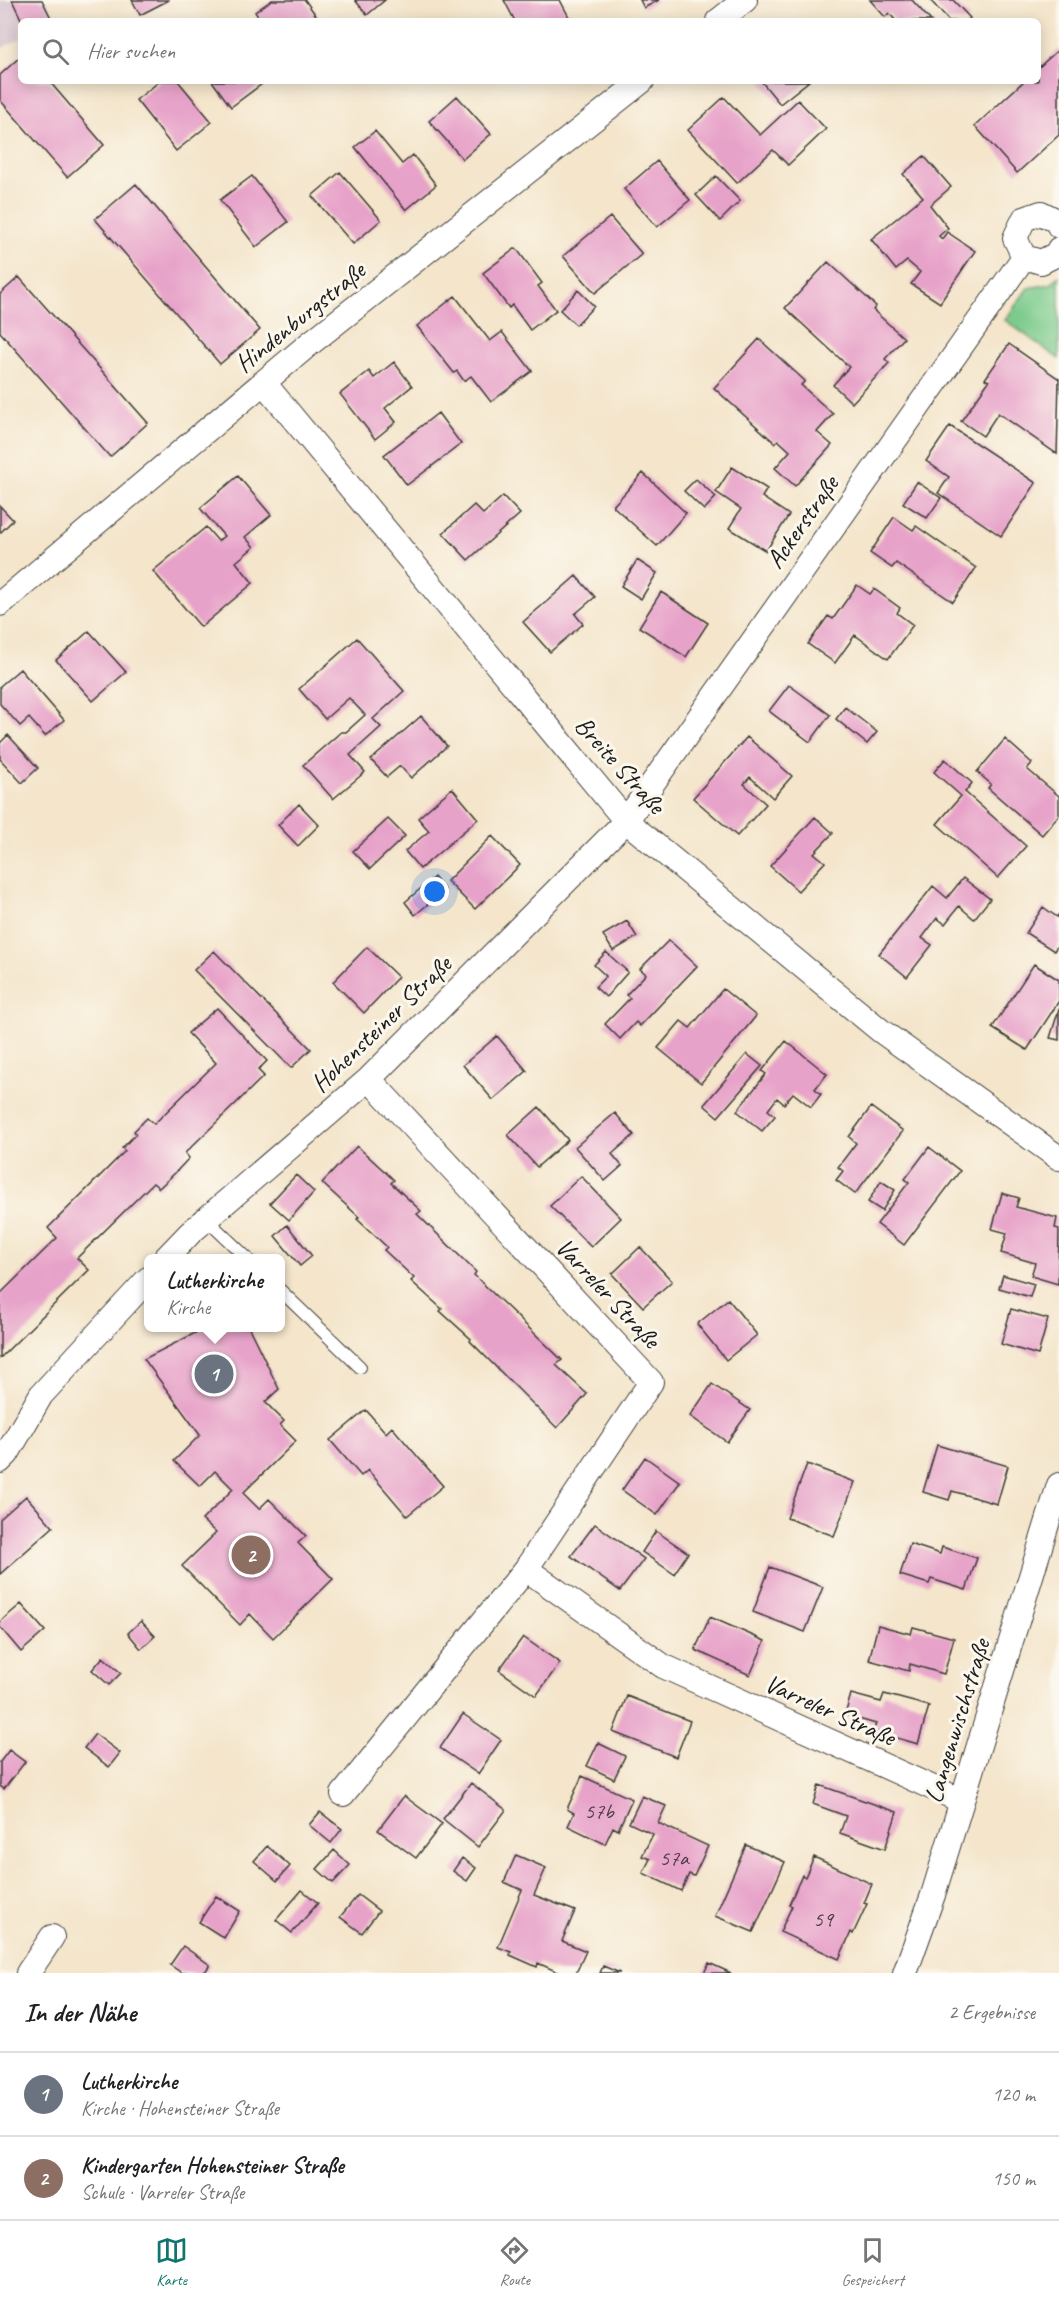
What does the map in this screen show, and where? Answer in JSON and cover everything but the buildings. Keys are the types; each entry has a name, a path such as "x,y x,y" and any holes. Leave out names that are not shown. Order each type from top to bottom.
{"street":[{"path":"722,18 745,0"},
{"name":"Hindenburgstraße","path":"0,604 308,345 638,84"},
{"path":"1059,226 1057,221 1041,213 1024,219 1015,238 1024,256 1041,262 1057,254 1059,249"},
{"name":"Ackerstraße","path":"626,821 1024,256"},
{"name":"Breite Straße","path":"264,383 626,821 881,1031 1059,1158"},
{"name":"Hohensteiner Straße","path":"170,1254 206,1219 369,1079 626,821"},
{"name":"Varreler Straße","path":"344,1794 526,1569 651,1382 369,1079"},
{"path":"0,1461 7,1454 41,1395 144,1283"},
{"name":"Langenwischstraße","path":"905,1973 933,1895 1059,1485"},
{"name":"Varreler Straße","path":"526,1569 663,1666 962,1801"},
{"path":"28,1973 52,1936"}],"lane":[{"path":"206,1219 243,1254"},
{"path":"285,1295 360,1367"}],"shaded area":[{"path":"0,0 46,0 55,18 18,18 18,40 0,49"}],"green space":[{"path":"1059,276 1059,359 1005,320 1028,288 1051,284"}],"place":[{"name":"Lutherkirche","path":"214,1374"},
{"name":"Kindergarten Hohensteiner Straße","path":"251,1555"}]}
